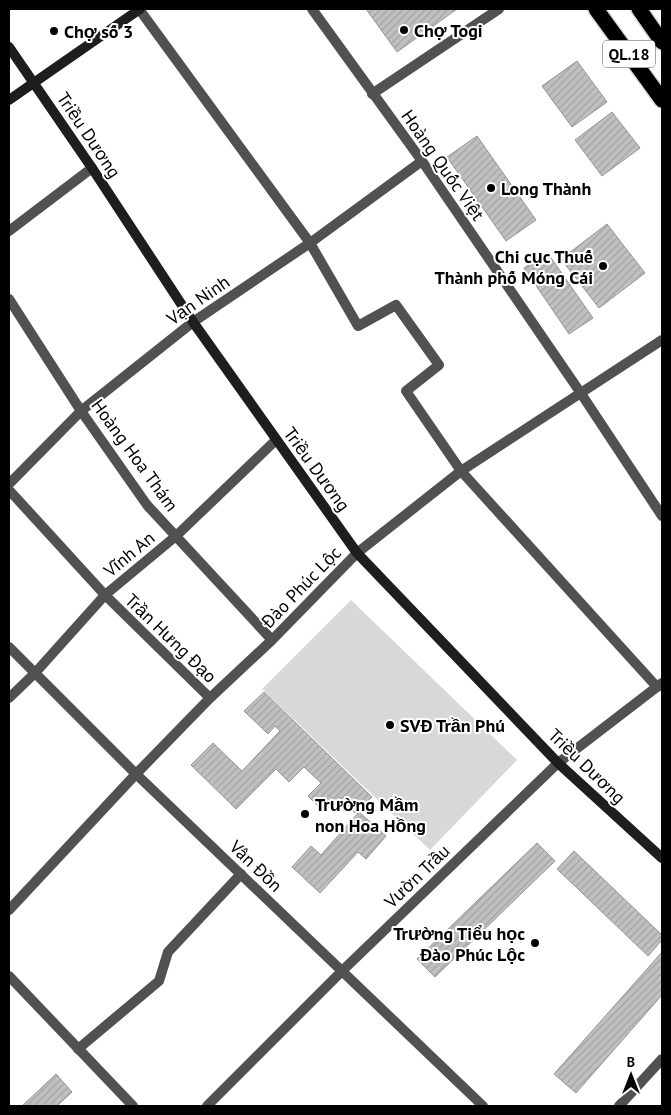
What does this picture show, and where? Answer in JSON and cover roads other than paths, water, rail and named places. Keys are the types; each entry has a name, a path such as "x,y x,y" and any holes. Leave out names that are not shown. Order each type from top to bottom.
{"highway":[{"name":"QL.18","path":"596,9 662,100"},
{"name":"QL.18","path":"638,9 662,42"}],"street":[{"path":"9,100 139,9 310,243 358,326 396,305 439,365 406,390 461,471 660,685"},
{"name":"Hoàng Quốc Việt","path":"312,9 422,161 580,392 662,516"},
{"path":"372,94 499,9"},
{"name":"Triều Dương","path":"9,47 92,168 193,322 357,553 558,763 662,858"},
{"name":"Vạn Ninh","path":"9,484 81,411 193,322 310,243 422,161"},
{"path":"9,231 92,168"},
{"name":"Hoàng Hoa Thám","path":"9,299 81,411 147,505 272,640"},
{"name":"Đào Phúc Lộc","path":"9,910 210,698 272,640 357,553 461,471 662,340"},
{"name":"Vĩnh An","path":"9,698 35,673 105,596 176,536 276,440"},
{"name":"Trần Hưng Đạo","path":"9,490 105,596 210,698"},
{"name":"Vân Đồn","path":"9,647 136,774 482,1106"},
{"name":"Vườn Trầu","path":"207,1106 342,971 558,763 660,685"},
{"path":"78,1050 159,981 168,952 241,874"},
{"path":"9,976 132,1106"},
{"path":"619,1106 662,1059"}],"place":[{"name":"Chợ Togi","path":"404,30"},
{"name":"Chợ số 3","path":"54,31"},
{"name":"Long Thành","path":"491,188"},
{"name":"Chi cục Thuế Thành phố Móng Cái","path":"603,266"},
{"name":"SVĐ Trần Phú","path":"390,725"},
{"name":"Trường Mầm non Hoa Hồng","path":"305,814"},
{"name":"Trường Tiểu học Đào Phúc Lộc","path":"535,943"}]}
